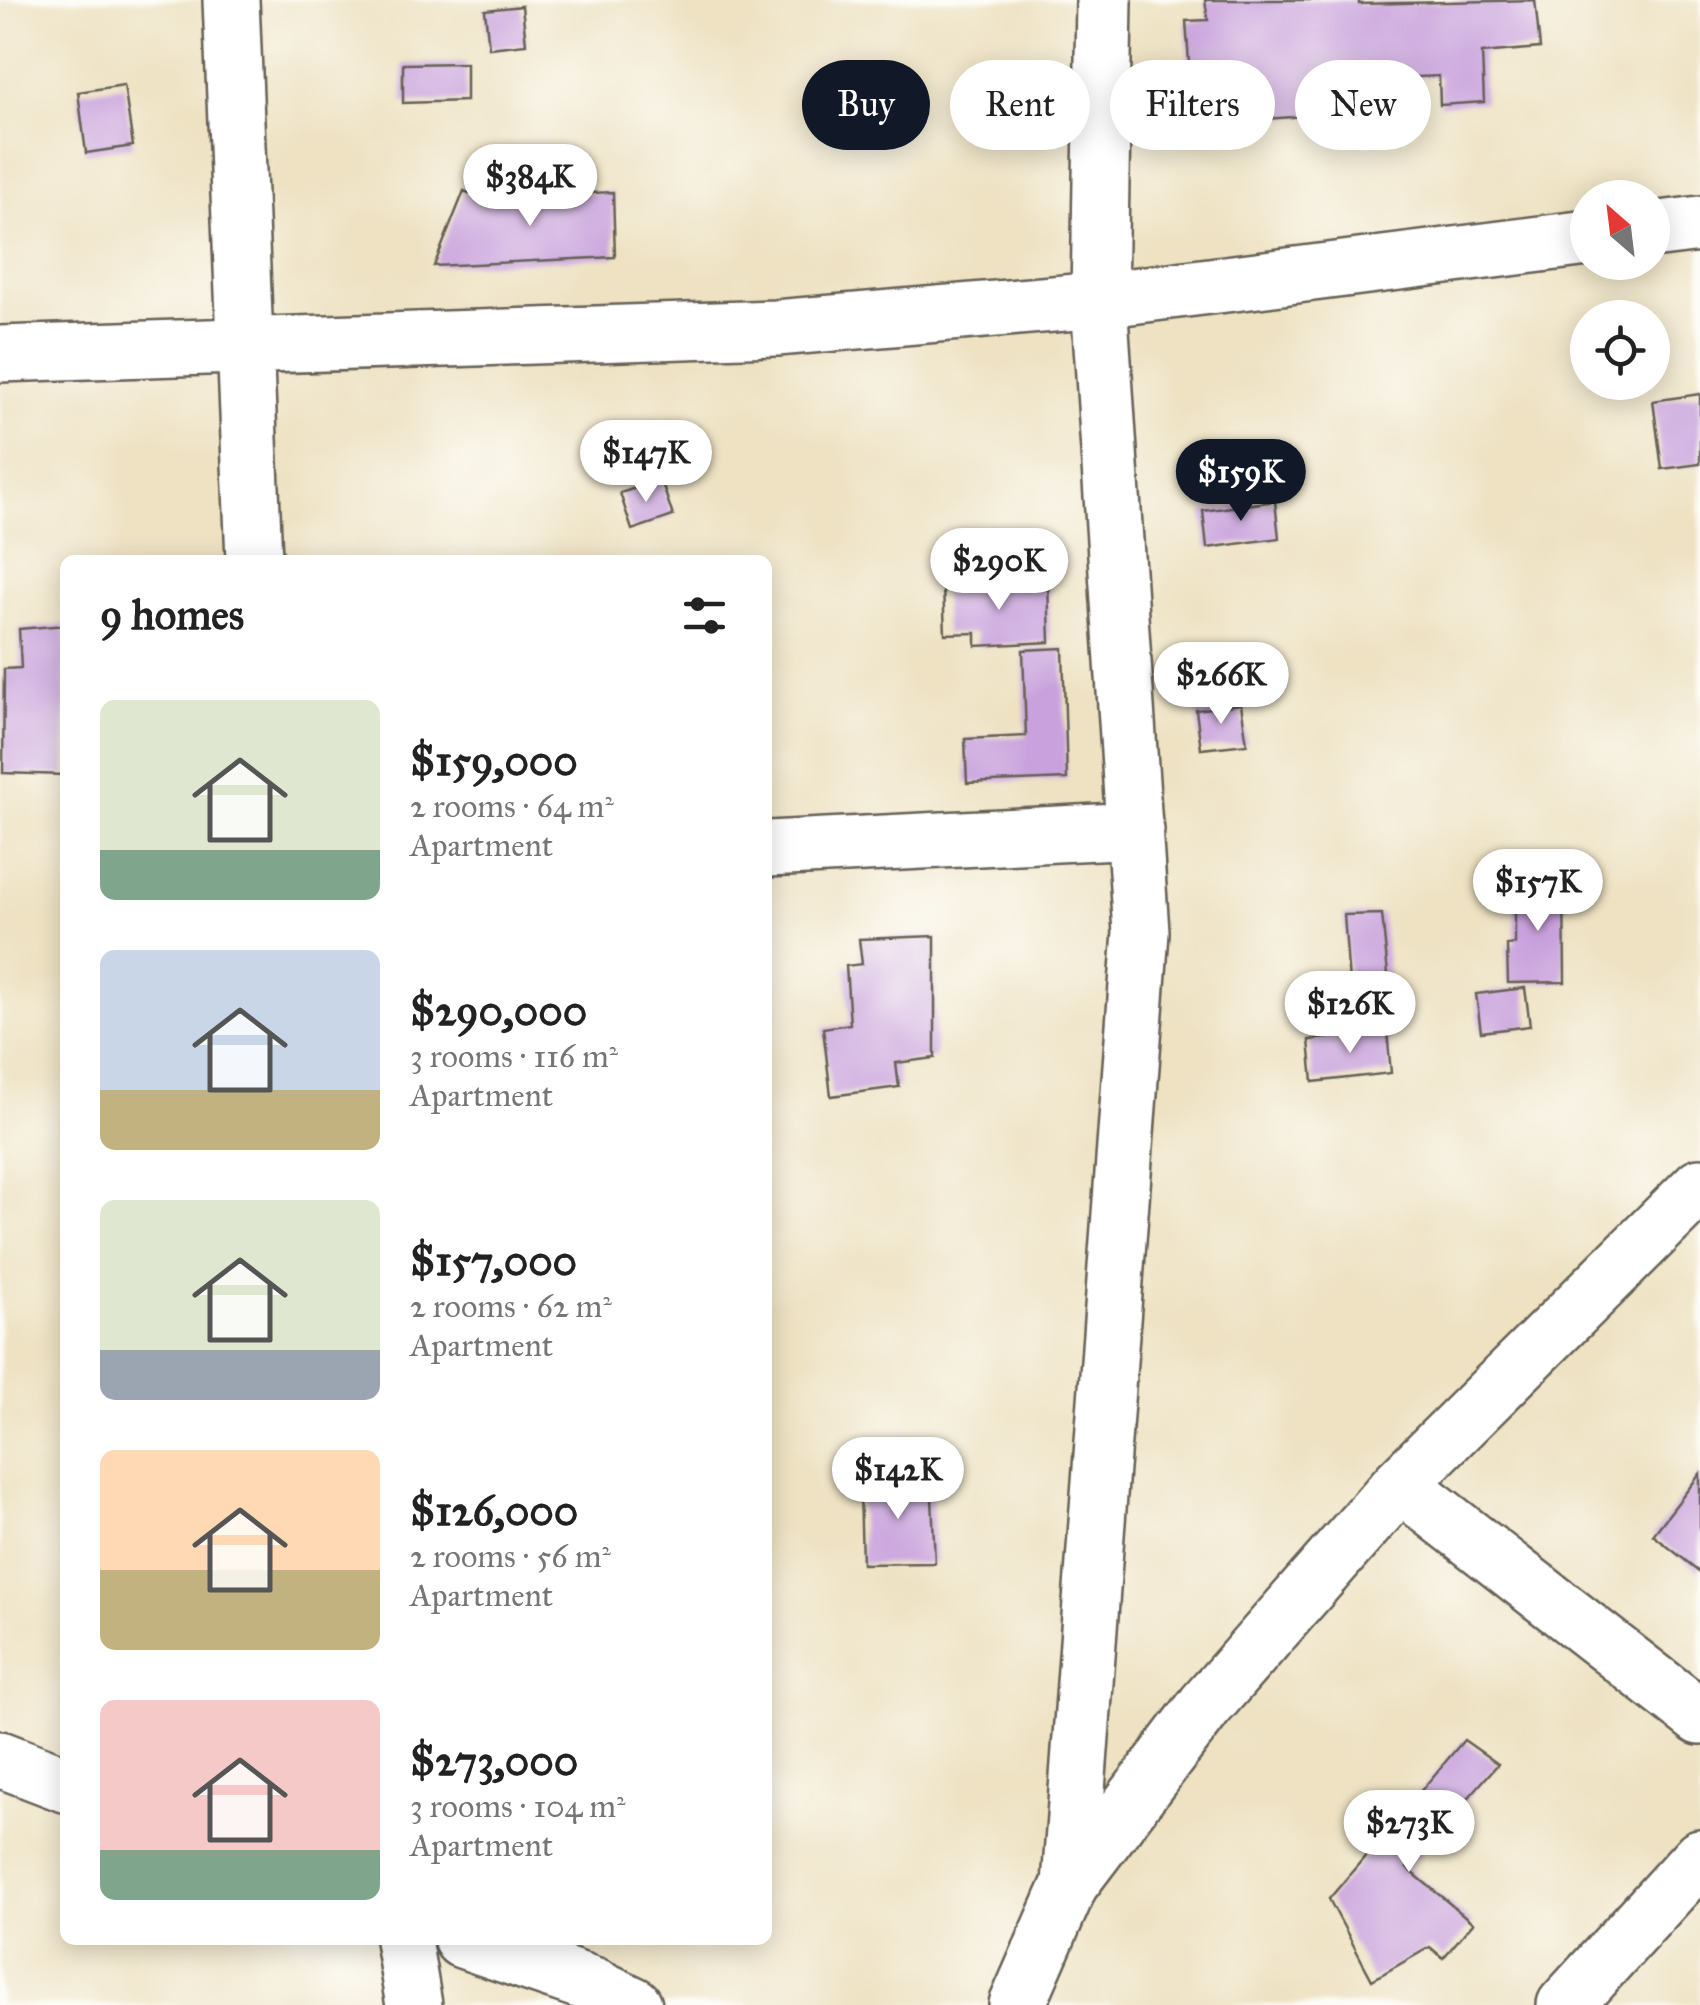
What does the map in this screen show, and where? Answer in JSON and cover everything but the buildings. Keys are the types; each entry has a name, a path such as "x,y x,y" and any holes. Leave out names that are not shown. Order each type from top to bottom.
{"street":[{"path":"231,0 242,344 254,555"},
{"path":"1070,1884 1141,932 1099,300 1104,0"},
{"path":"1670,228 1700,224"},
{"path":"0,354 776,328 1099,300 1570,240"},
{"path":"772,849 1136,830"},
{"path":"1016,2005 1070,1884 1204,1706 1400,1484 1700,1186"},
{"path":"1400,1484 1700,1717"},
{"path":"0,1758 60,1782"},
{"path":"1565,2005 1700,1858"},
{"path":"405,1945 414,2005"},
{"path":"477,1945 593,1985 634,2005"}]}
